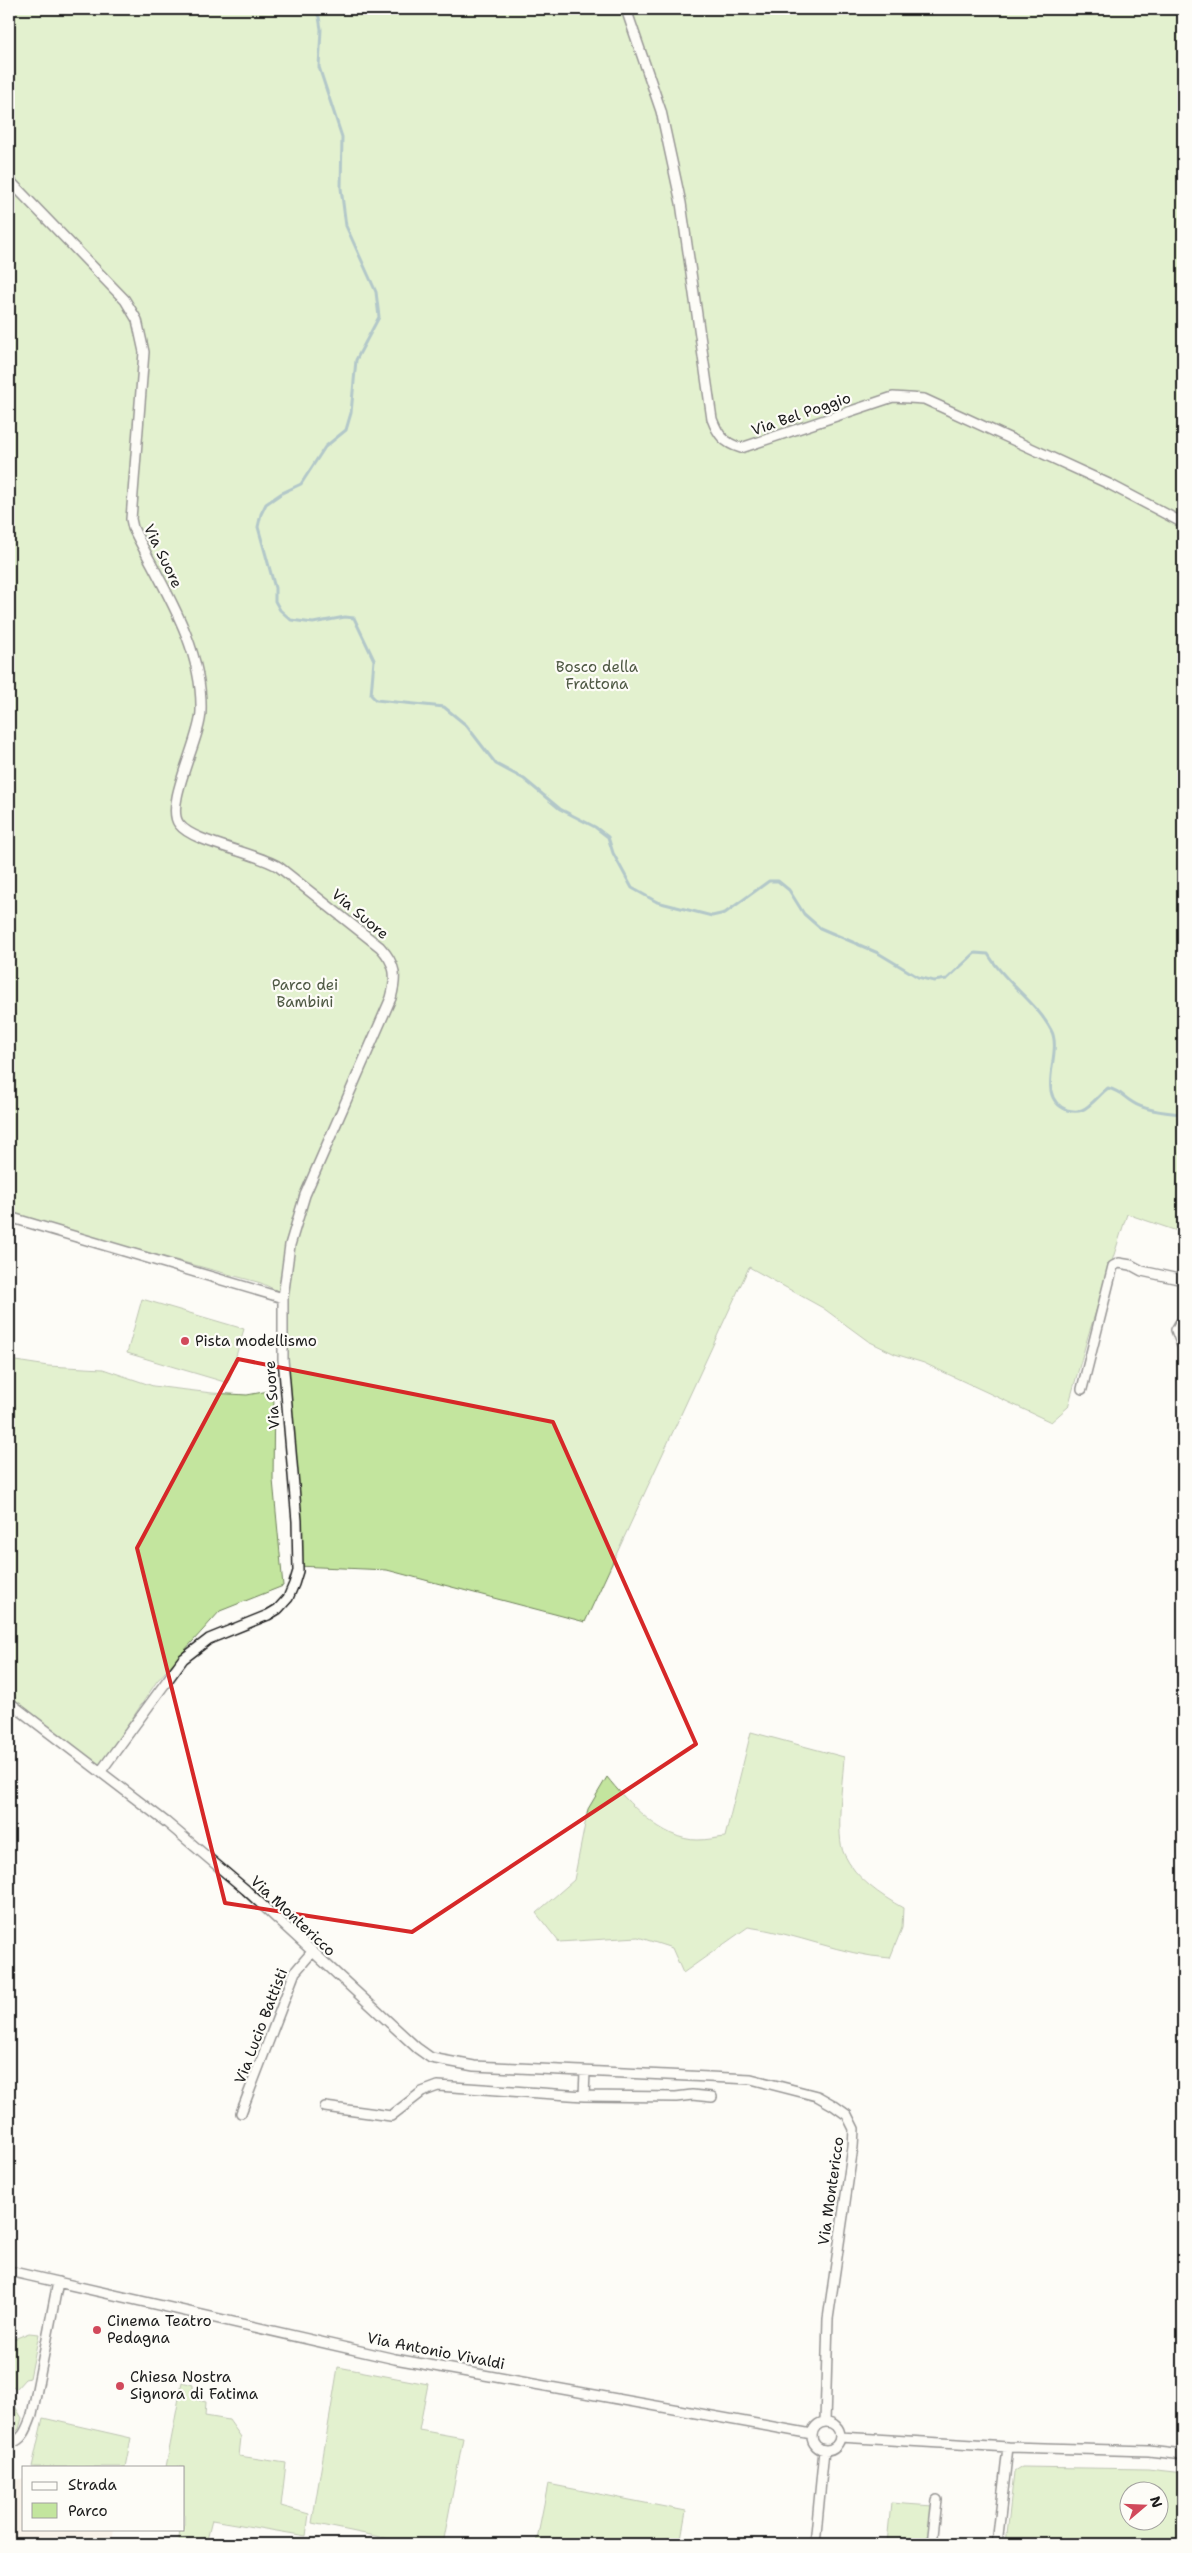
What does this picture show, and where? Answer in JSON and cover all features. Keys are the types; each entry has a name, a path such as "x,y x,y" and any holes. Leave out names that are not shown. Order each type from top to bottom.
{"street":[{"name":"Via Bel Poggio","path":"626,9 661,111 679,194 712,419 719,436 731,445 741,448 893,397 924,399 1109,484 1183,523"},
{"name":"Via Suore","path":"9,180 125,300 137,320 142,338 144,364 132,519 133,528 185,632 195,664 201,702 200,724 176,797 175,814 177,822 189,834 266,859 283,870 380,947 388,956 396,973 391,998 296,1218 290,1245 283,1298 284,1386 298,1559 294,1584 288,1598 273,1612 210,1639 183,1659 101,1771"},
{"path":"9,1217 283,1298"},
{"path":"1082,1389 1113,1266 1119,1263 1131,1265 1142,1271 1183,1280"},
{"path":"1183,1322 1180,1323 1176,1330 1183,1348"},
{"name":"Via Montericco","path":"9,1702 101,1771 195,1847 312,1952 386,2023 431,2058 446,2063 474,2066 751,2079 817,2096 847,2115 854,2130 853,2147 828,2319 825,2422"},
{"name":"Via Lucio Battisti","path":"242,2114 295,1972 312,1952"},
{"path":"584,2096 585,2072"},
{"path":"325,2107 391,2116 422,2092 438,2086 584,2096 676,2097 692,2094 712,2097"},
{"name":"Via Antonio Vivaldi","path":"9,2272 395,2359 812,2434"},
{"path":"9,2444 16,2442 23,2436 32,2416 58,2282"},
{"path":"825,2422 834,2424 840,2437 833,2448 824,2450 813,2442 812,2434 816,2425 825,2422"},
{"path":"840,2437 1008,2447 1149,2451 1183,2454"},
{"path":"997,2544 1008,2447"},
{"path":"815,2544 824,2450"},
{"path":"932,2544 937,2500"}],"highlighted area":[{"path":"238,1359 553,1422 696,1744 412,1932 225,1903 137,1548"}],"shaded area":[{"path":"22,2479 22,2530 114,2530 111,2544 9,2544 9,2482"}],"green space":[{"name":"Bosco della Frattona","path":"9,9 1183,9 1183,1233 1127,1214 1088,1336 1068,1407 1051,1422 924,1363 895,1354 868,1341 823,1308 749,1267 585,1622 387,1570 297,1566 284,1294 261,1283 9,1215"},
{"name":"Pista modellismo","path":"142,1299 244,1329 228,1383 127,1353"},
{"path":"9,1360 48,1366 103,1369 153,1386 212,1393 247,1395 274,1390 273,1480 283,1586 220,1611 157,1681 96,1773 9,1701"},
{"path":"751,1732 844,1757 840,1834 844,1854 862,1879 877,1892 903,1908 902,1928 890,1958 854,1953 784,1934 748,1927 683,1973 672,1948 638,1937 559,1942 536,1913 574,1880 588,1809 607,1777 646,1818 672,1834 685,1839 698,1840 725,1837"},
{"path":"29,2333 39,2334 30,2378 25,2379 16,2389 9,2382 9,2341"},
{"path":"338,2367 428,2384 419,2430 463,2438 443,2544 414,2544 312,2523"},
{"path":"182,2382 193,2385 193,2399 206,2402 205,2416 229,2420 241,2437 239,2456 286,2463 281,2506 309,2514 306,2536 212,2520 206,2544 178,2544 180,2530 185,2530 185,2466 166,2466"},
{"path":"9,2391 14,2395 14,2405 22,2418 19,2429 11,2436 9,2435"},
{"path":"43,2418 131,2438 125,2466 32,2466"},
{"path":"1022,2467 1148,2469 1183,2473 1183,2544 1006,2544 1014,2472"},
{"path":"548,2484 686,2511 680,2544 536,2544"},
{"path":"891,2503 933,2506 930,2544 887,2544"}],"waterway":[{"path":"314,9 319,17 321,29 319,67 342,137 341,188 346,226 376,292 379,317 356,360 351,413 346,430 325,447 301,484 282,493 266,504 261,514 258,527 275,588 275,601 280,610 291,620 313,623 345,617 354,618 374,660 371,695 376,700 444,707 466,725 496,764 524,779 560,809 595,827 608,837 613,853 632,888 657,902 712,916 725,913 769,881 778,881 789,890 804,914 820,928 878,953 918,977 934,981 947,979 975,953 988,954 1003,974 1037,1010 1051,1030 1054,1039 1054,1050 1050,1085 1052,1095 1057,1103 1067,1110 1080,1111 1108,1088 1119,1092 1143,1108 1183,1114"}],"place":[{"name":"Pista modellismo","path":"185,1341"},
{"name":"Cinema Teatro Pedagna","path":"97,2330"},
{"name":"Chiesa Nostra Signora di Fatima","path":"120,2386"}],"park label":[{"name":"Parco dei Bambini","path":"305,994"}]}
